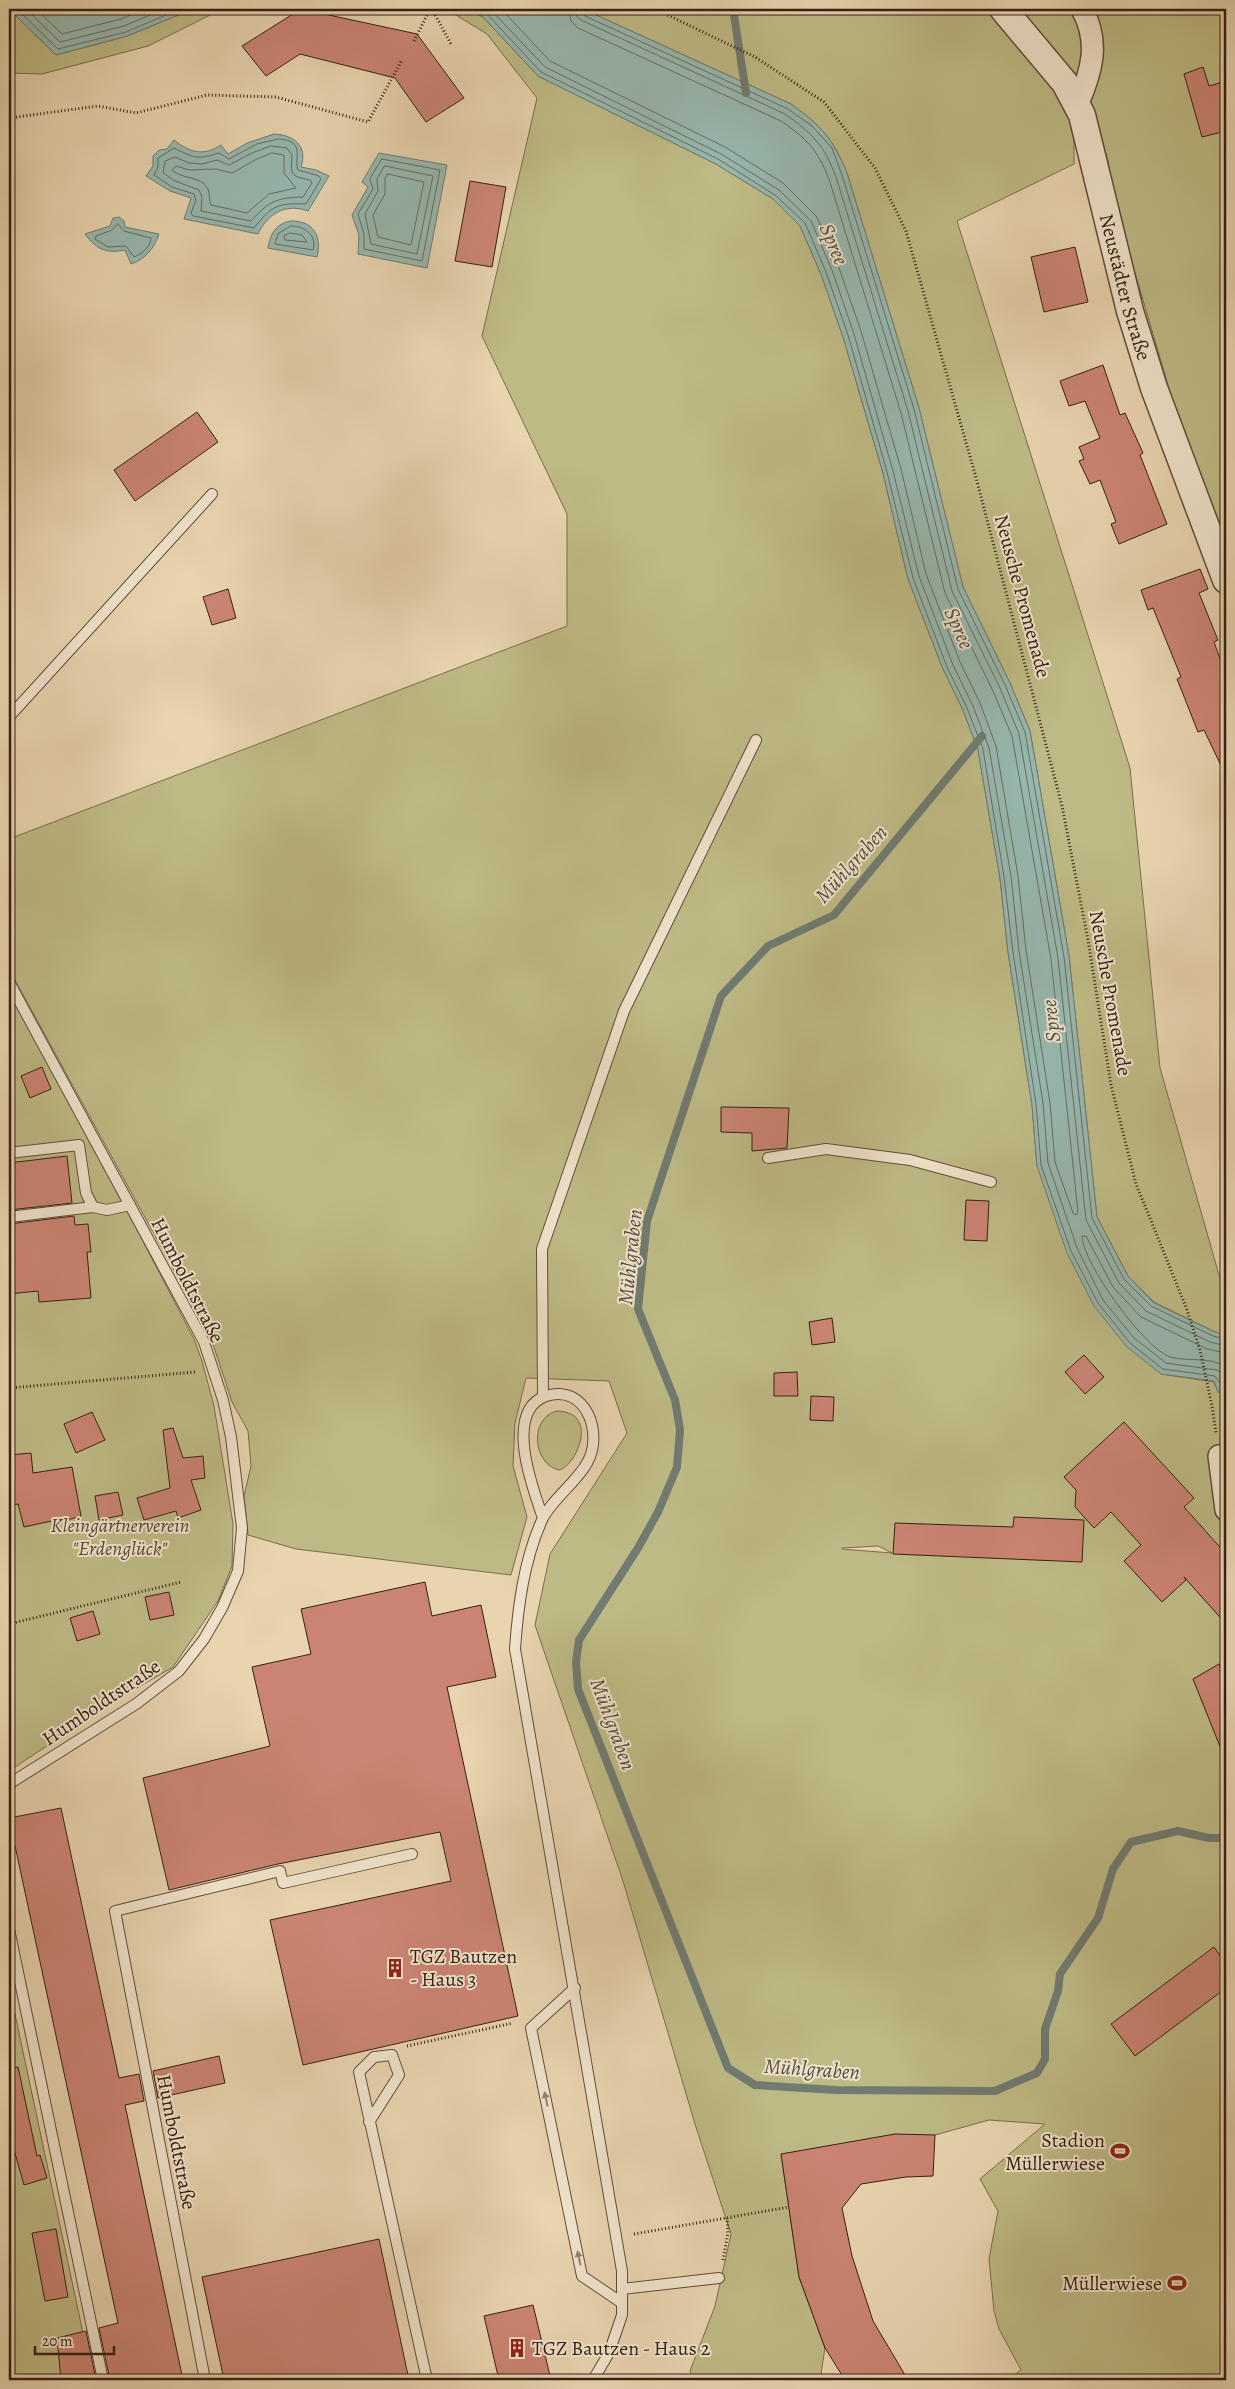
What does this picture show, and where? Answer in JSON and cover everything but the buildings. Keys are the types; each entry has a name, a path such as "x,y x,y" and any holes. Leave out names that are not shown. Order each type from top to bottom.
{"street":[{"name":"Neustädter Straße","path":"1003,9 1044,56 1078,103 1086,126 1133,320 1154,388 1226,580"},
{"path":"1078,103 1090,76 1094,53 1092,33 1082,9"},
{"path":"1219,1456 1226,1510"}],"lane":[{"path":"9,716 212,494"},
{"path":"544,1397 542,1249 624,1011 756,740"},
{"name":"Humboldtstraße","path":"9,982 204,1342 231,1437 242,1528 238,1571 222,1608 204,1639 179,1672 136,1704 9,1784"},
{"path":"9,1153 79,1145 86,1193 93,1207"},
{"path":"768,1158 826,1149 910,1160 991,1182"},
{"path":"9,1217 93,1207 107,1210 130,1205"},
{"path":"543,1518 528,1473 523,1436 525,1418 534,1404 544,1397 557,1394 569,1396 581,1402 589,1414 594,1427 594,1447 587,1463 543,1518 531,1551 519,1601 514,1649 575,1988 622,2271 622,2315 609,2353 592,2380"},
{"name":"Humboldtstraße","path":"205,2380 114,1910 280,1871 283,1883 412,1854"},
{"path":"9,1929 103,2380"},
{"path":"575,1988 531,2028 582,2276 622,2303"},
{"path":"369,2122 399,2075 392,2055 374,2056 359,2072 369,2122 427,2380"},
{"path":"622,2288 719,2278"}],"path":[{"path":"414,41 431,9"},
{"path":"431,9 451,44"},
{"name":"Neusche Promenade","path":"654,9 729,42 824,102 875,168 906,231 975,474 1057,788 1088,940 1111,1085 1136,1184 1186,1307 1200,1350 1211,1398 1219,1456"},
{"path":"9,118 98,106 136,112 207,95 276,97 368,122 402,60"},
{"path":"9,1388 213,1370"},
{"path":"9,1624 181,1582"},
{"path":"392,2055 409,2046 514,2022"},
{"path":"616,2237 789,2207"},
{"path":"719,2278 728,2233 727,2218"}],"green space":[{"path":"9,9 56,55 127,36 193,9 222,9 148,46 42,74 9,73"},
{"path":"446,9 466,9 483,17 538,76 716,164 773,199 800,226 821,274 843,337 883,473 908,579 943,669 963,710 978,750 1000,878 1008,952 1032,1105 1037,1166 1161,1374 1214,1382 1218,1392 1226,1392 1226,2380 1009,2379 1021,2370 999,2329 994,2311 989,2259 998,2211 980,2179 1045,2124 989,2120 935,2135 781,2154 799,2277 825,2348 820,2380 694,2380 690,2371 715,2306 731,2234 695,2124 623,1881 535,1625 550,1554 627,1433 609,1381 526,1378 515,1423 513,1466 527,1517 511,1575 296,1549 248,1535 244,1496 251,1466 248,1431 232,1402 211,1338 9,969 9,839 567,626 567,514 482,336 537,98 487,34","holes":["878,1546 892,1553 842,1549 842,1548"]},
{"path":"583,9 993,9 1058,93 1074,131 1074,164 957,221 1130,768 1160,1068 1223,1289 1226,1290 1226,1335 1215,1332 1154,1302 1128,1276 1097,1217 1069,956 1030,731 1010,683 963,587 919,408 842,161 831,141 818,126 791,104"},
{"path":"1021,9 1226,9 1226,547 1178,419 1115,205 1108,161 1096,119 1072,71"},
{"name":"Kleingärtnerverein \"Erdenglück\"","path":"9,985 194,1339 214,1406 233,1524 232,1566 218,1601 173,1667 118,1699 9,1771"},
{"path":"556,1411 570,1413 578,1420 581,1429 578,1450 566,1466 559,1470 544,1460 538,1442 538,1432 541,1423 547,1416"},
{"path":"9,1986 93,2380 9,2380"}],"water":[{"path":"9,9 193,9 127,36 56,55"},
{"name":"Spree","path":"466,9 583,9 791,104 818,126 836,150 847,173 919,408 963,587 1010,683 1030,731 1069,956 1097,1217 1128,1276 1154,1303 1215,1332 1226,1335 1226,1392 1218,1392 1214,1381 1161,1374 1126,1346 1094,1306 1067,1253 1037,1166 1032,1105 1008,952 1000,878 978,750 963,710 943,669 908,579 883,473 843,337 821,274 800,226 773,199 716,164 538,76 483,17"},
{"path":"274,134 288,137 298,143 303,153 301,167 316,170 329,176 308,211 292,208 278,212 267,220 258,234 184,219 191,198 170,191 146,176 153,166 153,156 159,150 167,149 174,140 185,148 196,152 208,151 221,145 228,154 247,143"},
{"path":"379,153 447,165 427,268 358,254 359,235 352,215 368,187 362,182"},
{"path":"119,217 124,221 125,227 159,234 149,252 131,264 125,250 107,251 97,247 85,234 110,226 113,218"},
{"path":"285,222 305,223 314,231 318,243 317,257 268,248 274,230"}],"waterway":[{"path":"733,9 746,93"},
{"name":"Mühlgraben","path":"982,736 834,915 768,946 721,996 647,1221 638,1309 675,1400 680,1430 677,1467 658,1512 638,1548 579,1640 576,1662 578,1689 728,2068 755,2085 836,2090 995,2091 1037,2073 1045,2059 1045,2029 1058,1991 1060,1974 1098,1918 1113,1869 1131,1842 1178,1831 1209,1838 1226,1838"}],"place":[{"name":"TGZ Bautzen - Haus 3","path":"395,1968"},
{"name":"Stadion Müllerwiese","path":"1120,2151"},
{"name":"Müllerwiese","path":"1177,2283"},
{"name":"TGZ Bautzen - Haus 2","path":"517,2348"}]}
